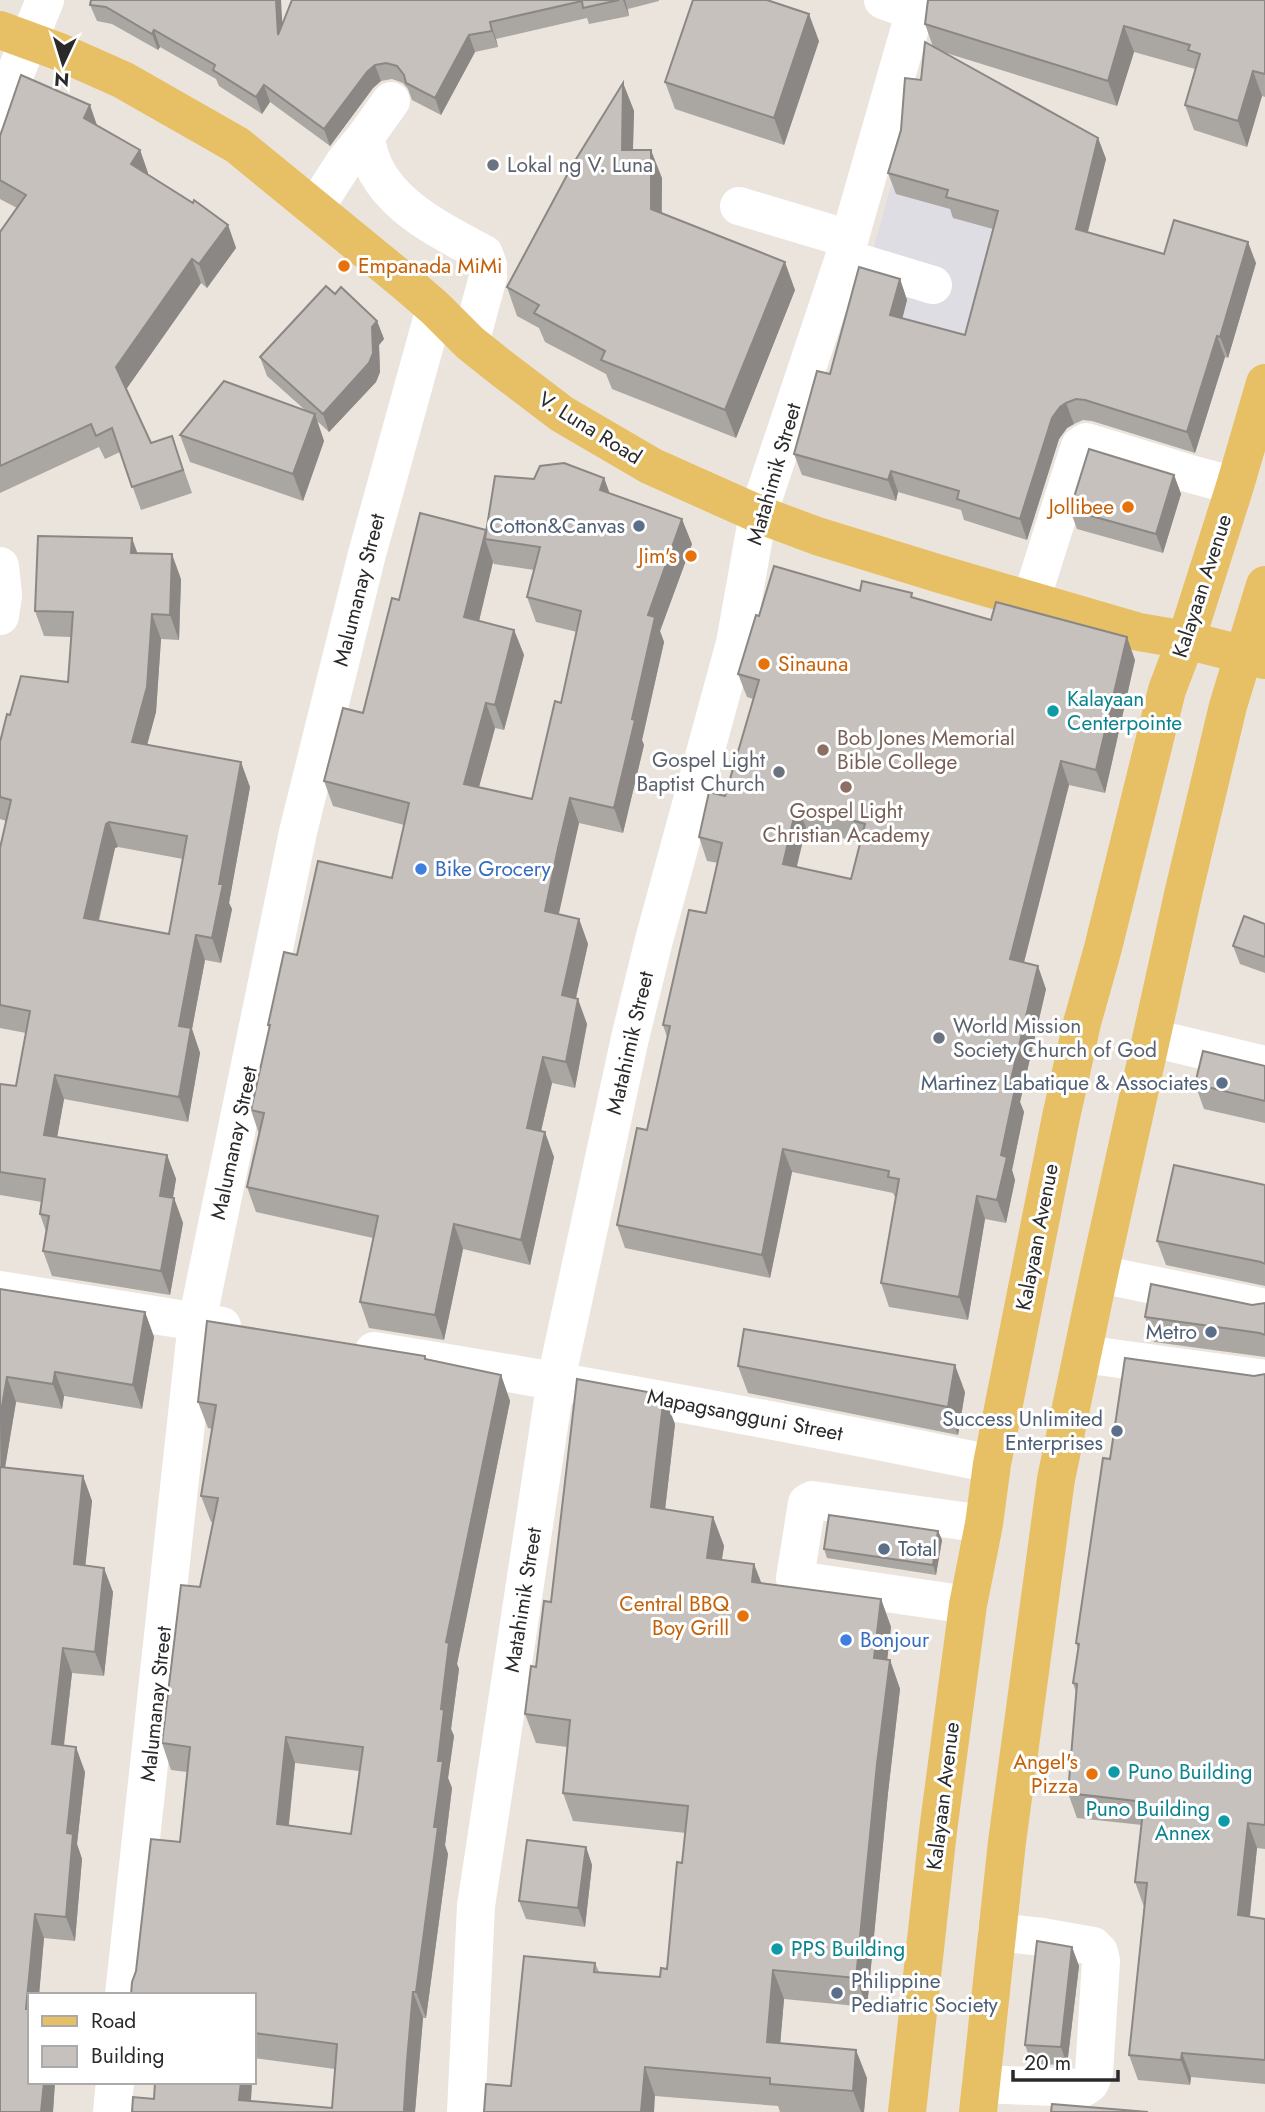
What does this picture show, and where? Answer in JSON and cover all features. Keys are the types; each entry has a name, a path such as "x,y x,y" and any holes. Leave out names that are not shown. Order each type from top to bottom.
{"main road":[{"name":"V. Luna Road","path":"14,35 123,80 237,145 435,307 470,343 562,414 640,460 758,514 817,536 1139,632 1255,657"},
{"name":"Kalayaan Avenue","path":"908,2112 938,1831 968,1605 984,1524 992,1464 1061,1117 1082,1023 1167,690 1186,640 1265,383"},
{"path":"980,2098 1007,1842 1056,1479 1199,827 1228,706 1255,657 1265,585"}],"street":[{"path":"0,111 14,35 45,0"},
{"name":"Matahimik Street","path":"466,2112 476,1906 556,1380 630,1038 735,643 758,514 846,249 905,4"},
{"path":"315,208 344,163 391,101"},
{"path":"366,136 367,148 383,182 395,197 432,225 484,254 488,277 470,343"},
{"path":"739,206 933,285"},
{"name":"Malumanay Street","path":"124,1993 197,1322 298,832 367,554 435,307"},
{"path":"1031,600 1082,443 1235,486"},
{"path":"0,566 3,595 0,616"},
{"path":"1152,1038 1265,1065"},
{"path":"1099,1274 1265,1308"},
{"path":"0,1290 252,1331"},
{"name":"Mapagsangguni Street","path":"335,1344 556,1380 786,1422 992,1464"},
{"path":"1083,1354 1265,1379"},
{"path":"968,1605 925,1556 885,1550 843,1544 925,1556 984,1524"},
{"path":"980,2098 1083,2088 1090,2083 1094,2073 1101,1961 1099,1952 1093,1946 997,1933"},
{"path":"112,2112 115,2084"}],"shaded area":[{"path":"900,153 1053,199 1000,401 843,358"}],"building":[{"path":"91,0 276,0 278,35 292,0 619,0 583,8 582,1 490,22 492,31 469,35 435,98 406,83 397,66 386,63 375,65 324,129 264,85 256,97 213,70 215,65 154,30 152,34 106,7 90,5"},
{"path":"693,0 767,0 809,14 774,118 665,82"},
{"path":"928,0 1265,0 1265,74 1253,71 1238,121 1185,105 1200,54 1188,50 1190,45 1124,26 1108,81 925,24"},
{"path":"925,42 1098,138 1076,229 1164,254 1174,220 1248,242 1220,337 1217,336 1187,432 1085,400 1076,399 1066,403 1052,418 1020,519 957,499 959,491 891,471 888,480 794,454 817,371 830,374 859,267 900,279 890,315 965,335 998,211 946,197 948,190 888,173 901,130 905,78 921,80"},
{"path":"21,75 90,105 84,118 140,150 131,164 193,203 194,200 228,225 199,264 192,259 116,367 151,443 172,436 183,470 132,487 112,428 96,436 91,424 0,466 0,232 26,195 0,180 0,136"},
{"path":"623,83 622,150 651,150 651,209 785,262 725,410 601,360 605,351 534,313 539,305 507,287 573,164"},
{"path":"326,286 335,294 341,287 377,321 372,327 373,353 369,363 323,414 260,357"},
{"path":"224,381 315,414 293,474 180,435"},
{"path":"1089,449 1174,475 1156,534 1070,510"},
{"path":"564,463 604,478 600,490 682,519 648,615 655,617 614,808 570,798 558,848 545,911 579,919 562,995 578,999 566,1062 543,1057 527,1128 545,1132 521,1240 454,1224 435,1315 360,1302 378,1216 247,1187 264,1113 251,1110 268,1025 284,952 297,955 318,861 392,878 409,803 324,781 343,708 363,713 392,598 399,600 420,513 486,530 464,617 514,630 495,705 486,703 464,784 532,799 555,701 561,703 581,611 527,597 540,547 485,539 495,476 534,479 540,466"},
{"path":"38,536 132,538 131,553 172,554 170,615 152,614 147,687 132,742 241,762 212,938 196,935 179,1026 191,1028 179,1097 55,1075 44,1135 167,1155 160,1196 174,1198 161,1271 43,1251 49,1216 40,1214 45,1179 0,1172 0,1084 16,1086 30,1011 0,1005 0,848 11,800 0,797 0,742 21,676 68,682 73,612 35,611","holes":["109,822 187,836 169,934 84,918 106,824"]},
{"path":"774,566 860,591 862,581 912,593 911,597 991,620 996,602 1127,637 1096,770 1061,761 1010,959 1038,966 1009,1088 1015,1089 1001,1155 1007,1157 997,1200 977,1196 959,1297 881,1283 899,1179 888,1177 889,1171 783,1149 762,1255 617,1225 637,1128 647,1130 670,1026 663,1025 689,910 706,913 722,843 699,837 709,792 725,796 759,680 738,674 756,615 759,616","holes":["797,804 865,824 851,879 783,864"]},
{"path":"1244,916 1265,924 1265,957 1233,946"},
{"path":"1203,1051 1265,1066 1265,1101 1195,1084"},
{"path":"1174,1165 1265,1185 1265,1264 1157,1241"},
{"path":"1151,1284 1252,1305 1265,1303 1265,1335 1145,1317"},
{"path":"0,1289 145,1312 133,1385 55,1372 53,1384 7,1377 0,1418"},
{"path":"207,1321 425,1356 425,1359 501,1375 446,1642 449,1643 438,1761 443,1761 434,1827 438,1827 416,1992 413,1992 407,2061 404,2110 410,2112 132,2112 133,2097 154,2099 155,2084 241,2084 239,2100 332,2108 337,2044 256,2033 256,1993 131,1993 151,1839 180,1842 190,1747 162,1743 181,1585 200,1587 218,1498 201,1496 216,1405 198,1402","holes":["286,1737 363,1747 351,1834 277,1824"]},
{"path":"744,1329 955,1365 948,1407 738,1366"},
{"path":"1125,1358 1254,1376 1265,1374 1265,1825 1248,1823 1238,1915 1265,1919 1265,2060 1182,2053 1181,2060 1129,2055 1147,1883 1135,1882 1144,1802 1068,1793 1077,1684 1073,1683 1079,1644 1076,1643 1103,1458 1110,1459"},
{"path":"577,1379 664,1395 651,1507 713,1517 707,1558 754,1564 752,1582 881,1599 874,1658 890,1660 856,1978 773,1970 767,2042 856,2050 853,2091 770,2084 770,2078 645,2067 641,2112 484,2112 486,2084 511,2086 524,1956 595,1963 594,1972 660,1977 661,1968 667,1969 677,1862 682,1863 688,1806 563,1793 570,1720 525,1714 531,1666 536,1667 544,1601 551,1602"},
{"path":"0,1467 83,1476 74,1564 104,1568 95,1652 63,1648 52,1744 76,1747 67,1833 73,1834 66,1917 35,1914 26,2009 28,2084 44,2084 41,2112 0,2112"},
{"name":"Total","path":"829,1515 938,1531 933,1565 824,1549"},
{"path":"527,1840 586,1847 578,1908 519,1901"},
{"path":"1037,1941 1072,1947 1061,2047 1025,2045"},
{"path":"1052,2104 1148,2112 1051,2112"}],"place":[{"name":"Lokal ng V. Luna","path":"493,165"},
{"name":"Empanada MiMi","path":"344,266"},
{"name":"Jollibee","path":"1128,507"},
{"name":"Cotton&Canvas","path":"639,526"},
{"name":"Jim's","path":"691,556"},
{"name":"Sinauna","path":"764,664"},
{"name":"Kalayaan Centerpointe","path":"1053,711"},
{"name":"Bob Jones Memorial Bible College","path":"823,750"},
{"name":"Gospel Light Baptist Church","path":"779,772"},
{"name":"Gospel Light Christian Academy","path":"846,787"},
{"name":"Bike Grocery","path":"421,869"},
{"name":"World Mission Society Church of God","path":"939,1038"},
{"name":"Martinez Labatique & Associates","path":"1222,1083"},
{"name":"Metro","path":"1211,1332"},
{"name":"Success Unlimited Enterprises","path":"1117,1431"},
{"name":"Total","path":"884,1549"},
{"name":"Central BBQ Boy Grill","path":"743,1616"},
{"name":"Bonjour","path":"846,1640"},
{"name":"Puno Building","path":"1114,1772"},
{"name":"Angel's Pizza","path":"1092,1774"},
{"name":"Puno Building Annex","path":"1224,1821"},
{"name":"PPS Building","path":"777,1949"},
{"name":"Philippine Pediatric Society","path":"837,1993"}]}
